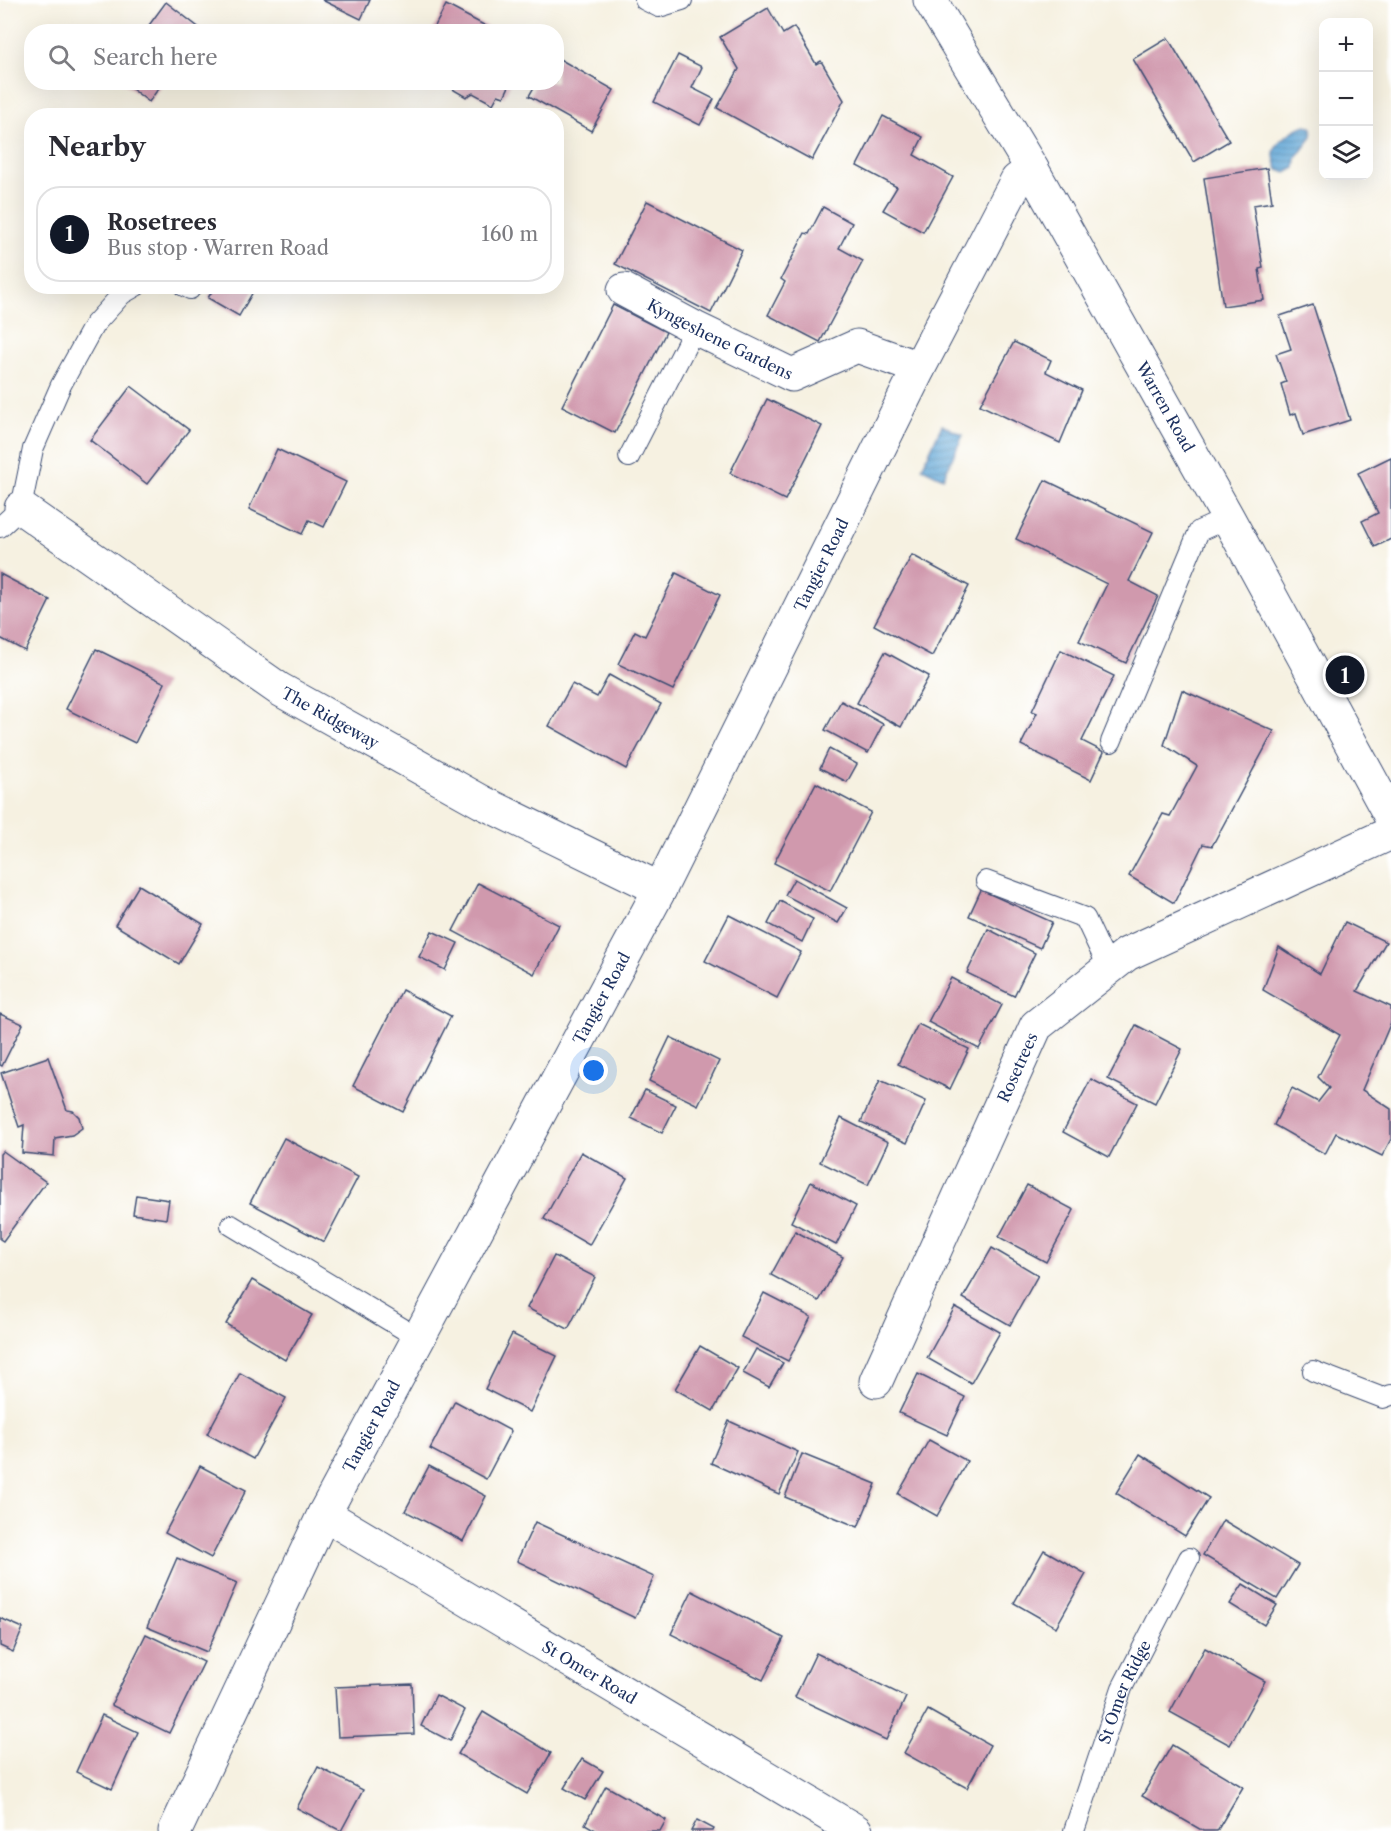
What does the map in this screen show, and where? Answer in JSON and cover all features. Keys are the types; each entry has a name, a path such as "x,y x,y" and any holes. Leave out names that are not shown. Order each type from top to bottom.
{"street":[{"name":"Warren Road","path":"930,0 1032,169 1228,518 1390,818"},
{"name":"Tangier Road","path":"175,1831 324,1514 660,890 919,368 1017,180 1032,169"},
{"name":"Kyngeshene Gardens","path":"624,290 695,328 792,375 857,346 919,368"},
{"name":"The Ridgeway","path":"11,517 279,689 482,802 660,890"},
{"name":"Rosetrees","path":"876,1381 1036,1026 1127,954 1390,818"},
{"name":"St Omer Road","path":"324,1514 856,1831"}],"lane":[{"path":"645,0 658,7 682,0"},
{"path":"11,517 33,449 61,385 94,325 122,294"},
{"path":"629,457 695,328"},
{"path":"1111,742 1199,531 1228,518"},
{"path":"986,881 1085,918 1109,969"},
{"path":"231,1225 420,1339"},
{"path":"1313,1371 1383,1398 1391,1395"},
{"name":"St Omer Ridge","path":"1074,1831 1122,1688 1189,1558"}],"water":[{"path":"1306,125 1312,128 1312,137 1296,158 1295,168 1286,173 1278,170 1274,155 1277,145 1291,132"},
{"path":"942,425 963,435 943,478 922,468"}],"building":[{"path":"322,0 370,0 361,19"},
{"path":"166,2 194,24 150,24"},
{"path":"446,5 482,24 436,24"},
{"path":"768,8 783,34 794,27 816,64 821,61 844,100 812,160 717,108 739,69 720,37"},
{"path":"1168,38 1229,141 1194,162 1133,59"},
{"path":"678,55 702,67 692,88 714,99 700,125 654,102"},
{"path":"564,62 614,90 591,131 564,116 564,108 550,108 529,96 532,90 564,90"},
{"path":"133,90 157,90 149,102"},
{"path":"454,90 507,90 504,97 498,95 493,104 473,93 466,97"},
{"path":"883,116 923,137 914,155 953,177 923,232 883,210 897,187 857,166"},
{"path":"1267,168 1272,202 1253,205 1263,268 1259,269 1264,300 1223,306 1204,178"},
{"path":"647,201 742,250 711,313 615,264"},
{"path":"823,207 852,223 839,248 863,261 820,342 768,315 785,282 781,279 805,233 809,234"},
{"path":"210,294 252,294 239,316 208,298"},
{"path":"613,305 666,332 615,433 562,406"},
{"path":"1313,305 1350,420 1303,435 1296,413 1290,415 1281,384 1286,382 1276,354 1291,349 1280,316"},
{"path":"1014,342 1051,360 1046,372 1082,390 1060,443 980,405"},
{"path":"131,386 189,430 147,484 90,440"},
{"path":"767,399 822,426 785,500 730,473"},
{"path":"277,449 346,482 324,527 309,520 302,534 249,509"},
{"path":"1391,457 1391,539 1375,547 1362,521 1378,513 1358,473"},
{"path":"1045,480 1153,532 1129,581 1158,596 1126,663 1079,641 1107,584 1016,539"},
{"path":"912,555 969,586 932,656 874,625"},
{"path":"676,573 720,595 673,690 618,664 635,631 645,636"},
{"path":"0,574 50,600 25,651 0,638"},
{"path":"96,649 165,683 135,743 66,709"},
{"path":"1061,650 1114,676 1082,741 1104,752 1091,780 1021,745 1037,713 1032,711"},
{"path":"885,652 929,676 901,727 857,703"},
{"path":"609,675 661,704 626,769 549,726 572,684 597,697"},
{"path":"1182,690 1274,731 1212,846 1203,844 1174,903 1129,876 1163,814 1170,816 1197,766 1164,745"},
{"path":"841,701 883,724 868,753 825,730"},
{"path":"829,749 857,764 847,782 820,768"},
{"path":"816,783 871,812 830,891 774,863"},
{"path":"794,879 847,908 838,923 785,895"},
{"path":"478,883 559,925 534,974 453,931"},
{"path":"139,885 203,924 179,964 115,925"},
{"path":"981,890 1052,922 1040,948 969,916"},
{"path":"780,901 813,919 802,942 768,924"},
{"path":"729,915 801,952 777,998 705,961"},
{"path":"1345,922 1386,942 1357,991 1391,1007 1391,1022 1362,1090 1391,1109 1391,1139 1382,1156 1336,1133 1325,1154 1274,1125 1292,1088 1318,1102 1329,1088 1318,1077 1340,1035 1263,990 1279,947 1320,974"},
{"path":"988,929 1035,953 1014,996 967,973"},
{"path":"432,931 458,943 445,970 419,957"},
{"path":"951,978 1002,1005 979,1049 928,1022"},
{"path":"402,990 451,1016 403,1112 353,1086"},
{"path":"0,1014 23,1024 2,1066 0,1065"},
{"path":"918,1024 969,1049 950,1089 898,1064"},
{"path":"1136,1025 1182,1049 1155,1103 1108,1079"},
{"path":"670,1037 719,1061 698,1105 649,1081"},
{"path":"48,1057 67,1110 73,1111 79,1117 82,1128 72,1135 55,1138 54,1156 22,1153 24,1125 19,1127 1,1073"},
{"path":"1091,1079 1137,1103 1109,1157 1063,1132"},
{"path":"880,1080 926,1101 907,1143 861,1122"},
{"path":"645,1090 676,1105 662,1133 631,1118"},
{"path":"841,1118 888,1142 868,1185 820,1162"},
{"path":"284,1138 358,1177 324,1242 250,1203"},
{"path":"3,1151 46,1182 3,1241 0,1239 0,1154"},
{"path":"581,1152 627,1178 589,1245 544,1219"},
{"path":"811,1182 856,1206 836,1245 791,1222"},
{"path":"1027,1185 1074,1210 1046,1262 999,1237"},
{"path":"136,1195 169,1200 166,1219 133,1214"},
{"path":"795,1231 843,1257 819,1301 771,1275"},
{"path":"992,1248 1038,1275 1010,1325 963,1298"},
{"path":"554,1256 595,1277 568,1329 527,1308"},
{"path":"252,1280 312,1315 285,1360 226,1324"},
{"path":"764,1293 811,1317 788,1361 741,1337"},
{"path":"955,1307 1000,1332 971,1383 927,1358"},
{"path":"512,1334 557,1356 530,1412 485,1389"},
{"path":"700,1346 738,1368 713,1411 675,1389"},
{"path":"756,1349 783,1363 769,1387 743,1373"},
{"path":"240,1373 286,1398 253,1459 207,1434"},
{"path":"918,1374 965,1397 947,1435 899,1413"},
{"path":"455,1401 511,1431 486,1479 430,1449"},
{"path":"729,1421 798,1452 779,1494 711,1463"},
{"path":"929,1440 967,1461 937,1516 898,1494"},
{"path":"802,1454 876,1484 858,1527 785,1497"},
{"path":"1140,1454 1209,1498 1185,1536 1116,1493"},
{"path":"200,1466 246,1490 211,1558 165,1533"},
{"path":"429,1466 486,1496 463,1541 405,1511"},
{"path":"1223,1520 1298,1565 1277,1599 1203,1555"},
{"path":"535,1522 654,1577 635,1618 517,1561"},
{"path":"1044,1550 1086,1574 1056,1627 1014,1603"},
{"path":"177,1558 237,1583 207,1652 147,1627"},
{"path":"1243,1584 1277,1605 1264,1625 1230,1604"},
{"path":"692,1591 784,1638 763,1680 671,1634"},
{"path":"0,1618 23,1628 13,1652 0,1646"},
{"path":"146,1634 204,1662 169,1733 111,1705"},
{"path":"1205,1648 1265,1681 1230,1745 1170,1712"},
{"path":"816,1653 906,1697 886,1740 795,1697"},
{"path":"412,1684 414,1734 338,1737 335,1687"},
{"path":"436,1695 465,1710 450,1741 421,1726"},
{"path":"928,1710 990,1745 967,1788 904,1753"},
{"path":"483,1712 551,1753 527,1794 458,1754"},
{"path":"102,1715 138,1732 112,1789 76,1772"},
{"path":"1172,1745 1243,1787 1217,1831 1203,1831 1142,1796"},
{"path":"582,1759 603,1771 585,1800 564,1788"},
{"path":"318,1767 363,1790 341,1831 297,1808"},
{"path":"606,1786 666,1820 660,1831 597,1831 585,1824"},
{"path":"697,1820 714,1829 713,1831 691,1831"}],"place":[{"name":"Rosetrees","path":"1345,675"}]}
